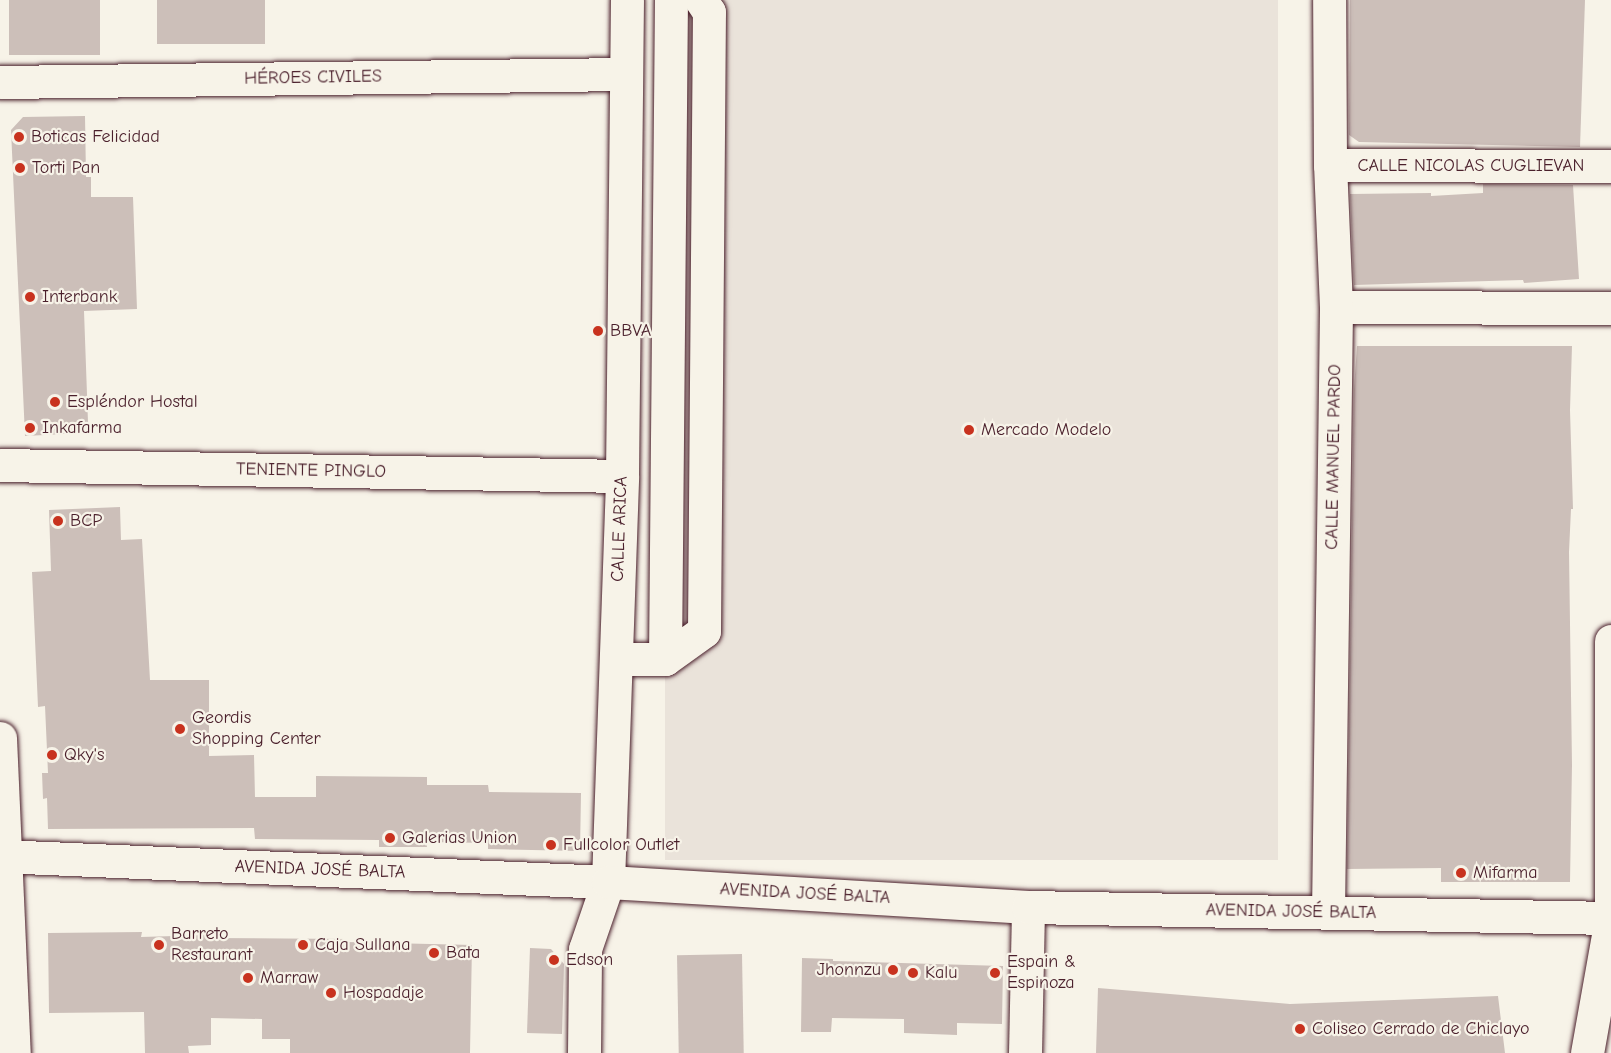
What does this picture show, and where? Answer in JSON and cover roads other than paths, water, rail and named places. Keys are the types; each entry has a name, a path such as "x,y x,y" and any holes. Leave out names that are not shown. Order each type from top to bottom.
{"street":[{"name":"CALLE ARICA","path":"584,1053 585,949 608,882 622,476 627,0"},
{"path":"665,659 670,0"},
{"path":"616,659 665,659 704,631 709,12 701,0"},
{"name":"CALLE MANUEL PARDO","path":"1328,913 1336,307 1330,165 1329,0"},
{"name":"HÉROES CIVILES","path":"0,82 625,74"},
{"name":"CALLE NICOLAS CUGLIEVAN","path":"1330,165 1611,166"},
{"path":"1336,307 1611,308"},
{"name":"TENIENTE PINGLO","path":"0,465 622,476"},
{"path":"1587,1053 1611,918 1611,641"},
{"path":"0,738 3,856 14,1053"},
{"name":"AVENIDA JOSÉ BALTA","path":"3,856 608,882 1028,907 1611,918"},
{"path":"1025,1053 1028,907"}],"place":[{"name":"Boticas Felicidad","path":"19,137"},
{"name":"Torti Pan","path":"20,168"},
{"name":"Interbank","path":"30,297"},
{"name":"BBVA","path":"598,331"},
{"name":"Espléndor Hostal","path":"55,402"},
{"name":"Inkafarma","path":"30,428"},
{"name":"Mercado Modelo","path":"969,430"},
{"name":"BCP","path":"58,521"},
{"name":"Geordis Shopping Center","path":"180,729"},
{"name":"Qky's","path":"52,755"},
{"name":"Galerias Union","path":"390,838"},
{"name":"Fullcolor Outlet","path":"551,845"},
{"name":"Mifarma","path":"1461,873"},
{"name":"Barreto Restaurant","path":"159,945"},
{"name":"Caja Sullana","path":"303,945"},
{"name":"Bata","path":"434,953"},
{"name":"Edson","path":"554,960"},
{"name":"Jhonnzu","path":"893,970"},
{"name":"Kalu","path":"913,973"},
{"name":"Espain & Espinoza","path":"995,973"},
{"name":"Marraw","path":"248,978"},
{"name":"Hospadaje","path":"331,993"},
{"name":"Coliseo Cerrado de Chiclayo","path":"1300,1029"}]}
